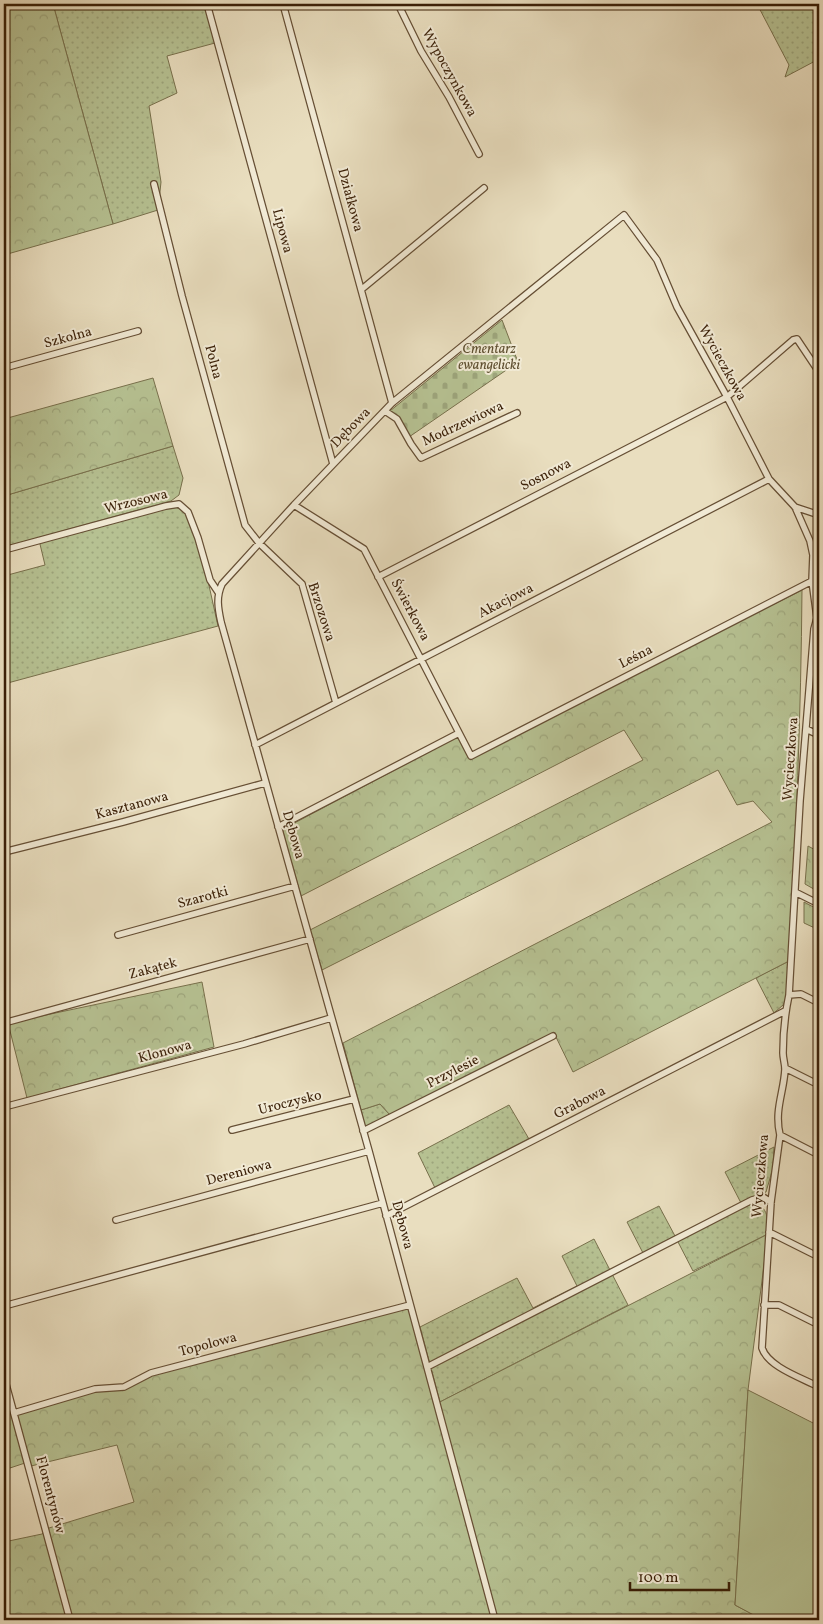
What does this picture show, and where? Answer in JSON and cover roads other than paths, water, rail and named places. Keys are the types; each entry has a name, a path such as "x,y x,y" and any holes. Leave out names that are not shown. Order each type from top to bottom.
{"street":[{"name":"Lipowa","path":"207,4 333,464"},
{"name":"Działkowa","path":"283,4 392,403"},
{"name":"Wypoczynkowa","path":"398,4 421,50 449,97 479,154"},
{"name":"Polna","path":"154,184 182,296 245,525 259,543"},
{"path":"362,289 484,188"},
{"name":"Dębowa","path":"495,1620 369,1151 221,622 217,604 218,592 222,584 259,543 392,403 624,215"},
{"name":"Wycieczkowa","path":"624,215 657,260 677,307 769,478 795,507 810,540 813,555 812,581 818,619 814,629 806,729 790,995 785,1011 782,1056 785,1068 778,1102 778,1127 780,1135 771,1202 762,1348 764,1355 775,1365 819,1387"},
{"name":"Szkolna","path":"4,368 138,331"},
{"name":"Sosnowa","path":"378,577 727,397 793,340 797,339 819,372"},
{"name":"Modrzewiowa","path":"385,411 397,419 421,458 516,412"},
{"name":"Akacjowa","path":"255,745 769,478"},
{"name":"Wrzosowa","path":"4,550 179,504 188,512 198,538 210,580 218,592"},
{"name":"Świerkowa","path":"294,505 364,549 471,756"},
{"path":"795,507 819,515"},
{"name":"Brzozowa","path":"259,543 302,584 336,703"},
{"name":"Leśna","path":"471,756 812,581"},
{"path":"806,729 819,735"},
{"path":"278,827 459,733"},
{"name":"Kasztanowa","path":"4,852 265,783"},
{"name":"Szarotki","path":"118,934 295,886"},
{"path":"795,892 819,904"},
{"name":"Zakątek","path":"4,1023 310,939"},
{"path":"790,995 801,994 819,1003"},
{"name":"Grabowa","path":"386,1216 785,1011"},
{"name":"Klonowa","path":"4,1107 244,1044 331,1018"},
{"name":"Przylesie","path":"363,1131 554,1036"},
{"path":"785,1068 819,1085"},
{"name":"Uroczysko","path":"232,1130 354,1099"},
{"path":"780,1135 819,1154"},
{"name":"Dereniowa","path":"116,1220 369,1151"},
{"path":"427,1368 752,1200 762,1197 771,1202"},
{"path":"4,1306 383,1203"},
{"path":"769,1232 819,1258"},
{"name":"Topolowa","path":"14,1413 95,1389 124,1387 151,1373 410,1305"},
{"path":"764,1305 779,1306 819,1325"},
{"name":"Florentynów","path":"4,1377 70,1620"}],"park label":[{"name":"Cmentarz ewangelicki","path":"489,358"}]}
